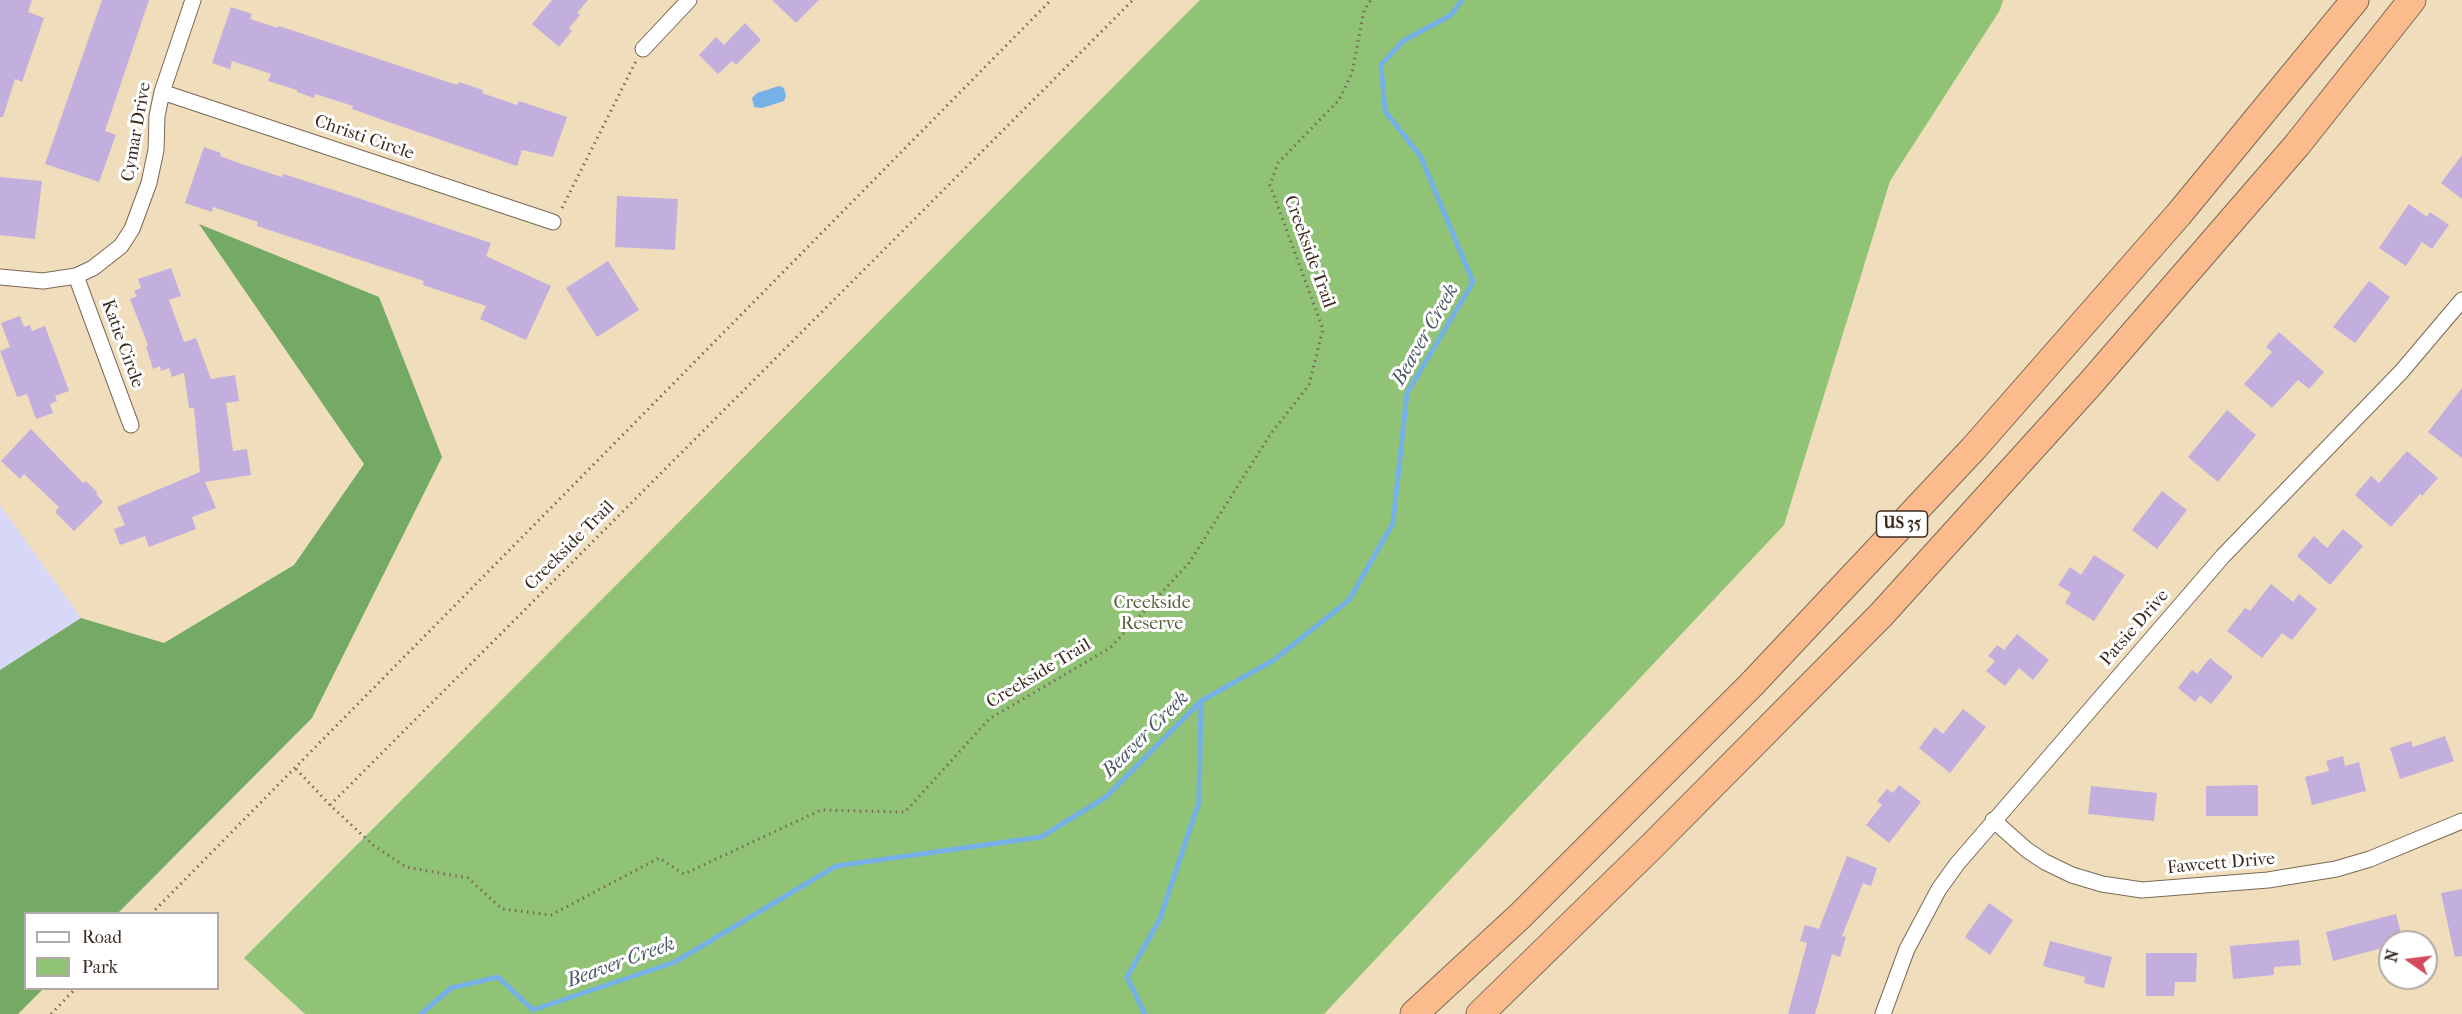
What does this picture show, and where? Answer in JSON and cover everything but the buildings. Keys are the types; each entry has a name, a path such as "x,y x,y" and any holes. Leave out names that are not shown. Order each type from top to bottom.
{"highway":[{"name":"US 35","path":"1414,1014 1520,916 1752,684 1973,448 2179,214 2355,0"},
{"name":"US 35","path":"1480,1014 1651,847 1881,615 2090,384 2297,145 2412,0"}],"street":[{"name":"Cymar Drive","path":"0,277 43,281 76,276 93,268 114,252 132,229 153,168 157,116 162,92 193,0"},
{"path":"643,49 689,0"},
{"name":"Christi Circle","path":"162,92 553,222"},
{"name":"Katie Circle","path":"76,276 131,425"},
{"name":"Patsie Drive","path":"1883,1014 1907,949 1939,889 1994,820 2223,556 2401,372 2462,300"},
{"name":"Fawcett Drive","path":"1994,820 2027,850 2063,871 2102,884 2142,890 2268,880 2336,869 2370,859 2462,821"}],"path":[{"path":"153,912 1051,0"},
{"name":"Creekside Trail","path":"330,806 1133,0"},
{"name":"Creekside Trail","path":"296,769 330,806 373,845 406,867 468,878 502,909 551,915 659,858 684,874 821,810 904,812 989,719 1110,648 1189,563 1270,435 1309,385 1323,329 1270,184 1278,163 1339,100 1353,73 1364,10 1371,0"},
{"path":"553,222 571,195 643,49"},
{"path":"51,1014 74,990"}],"shaded area":[{"path":"0,505 81,618 0,670"}],"green space":[{"name":"Creekside Reserve","path":"1200,0 2003,0 2000,10 1890,181 1784,525 1324,1014 305,1014 244,958"},
{"path":"199,224 379,297 442,457 312,718 119,912 24,912 24,990 42,990 18,1014 0,1014 0,670 81,618 164,643 294,565 364,464"}],"water":[{"path":"779,86 784,88 786,96 784,101 762,108 754,107 752,98 757,93"}],"waterway":[{"name":"Beaver Creek","path":"421,1014 451,988 498,977 533,1010 675,962 836,866 1041,837 1106,797 1201,701 1274,660 1349,600 1393,523 1407,393 1473,282 1421,157 1385,111 1381,65 1403,41 1451,15 1462,0"},
{"path":"1145,1014 1127,977 1159,921 1199,802 1201,701"}]}
